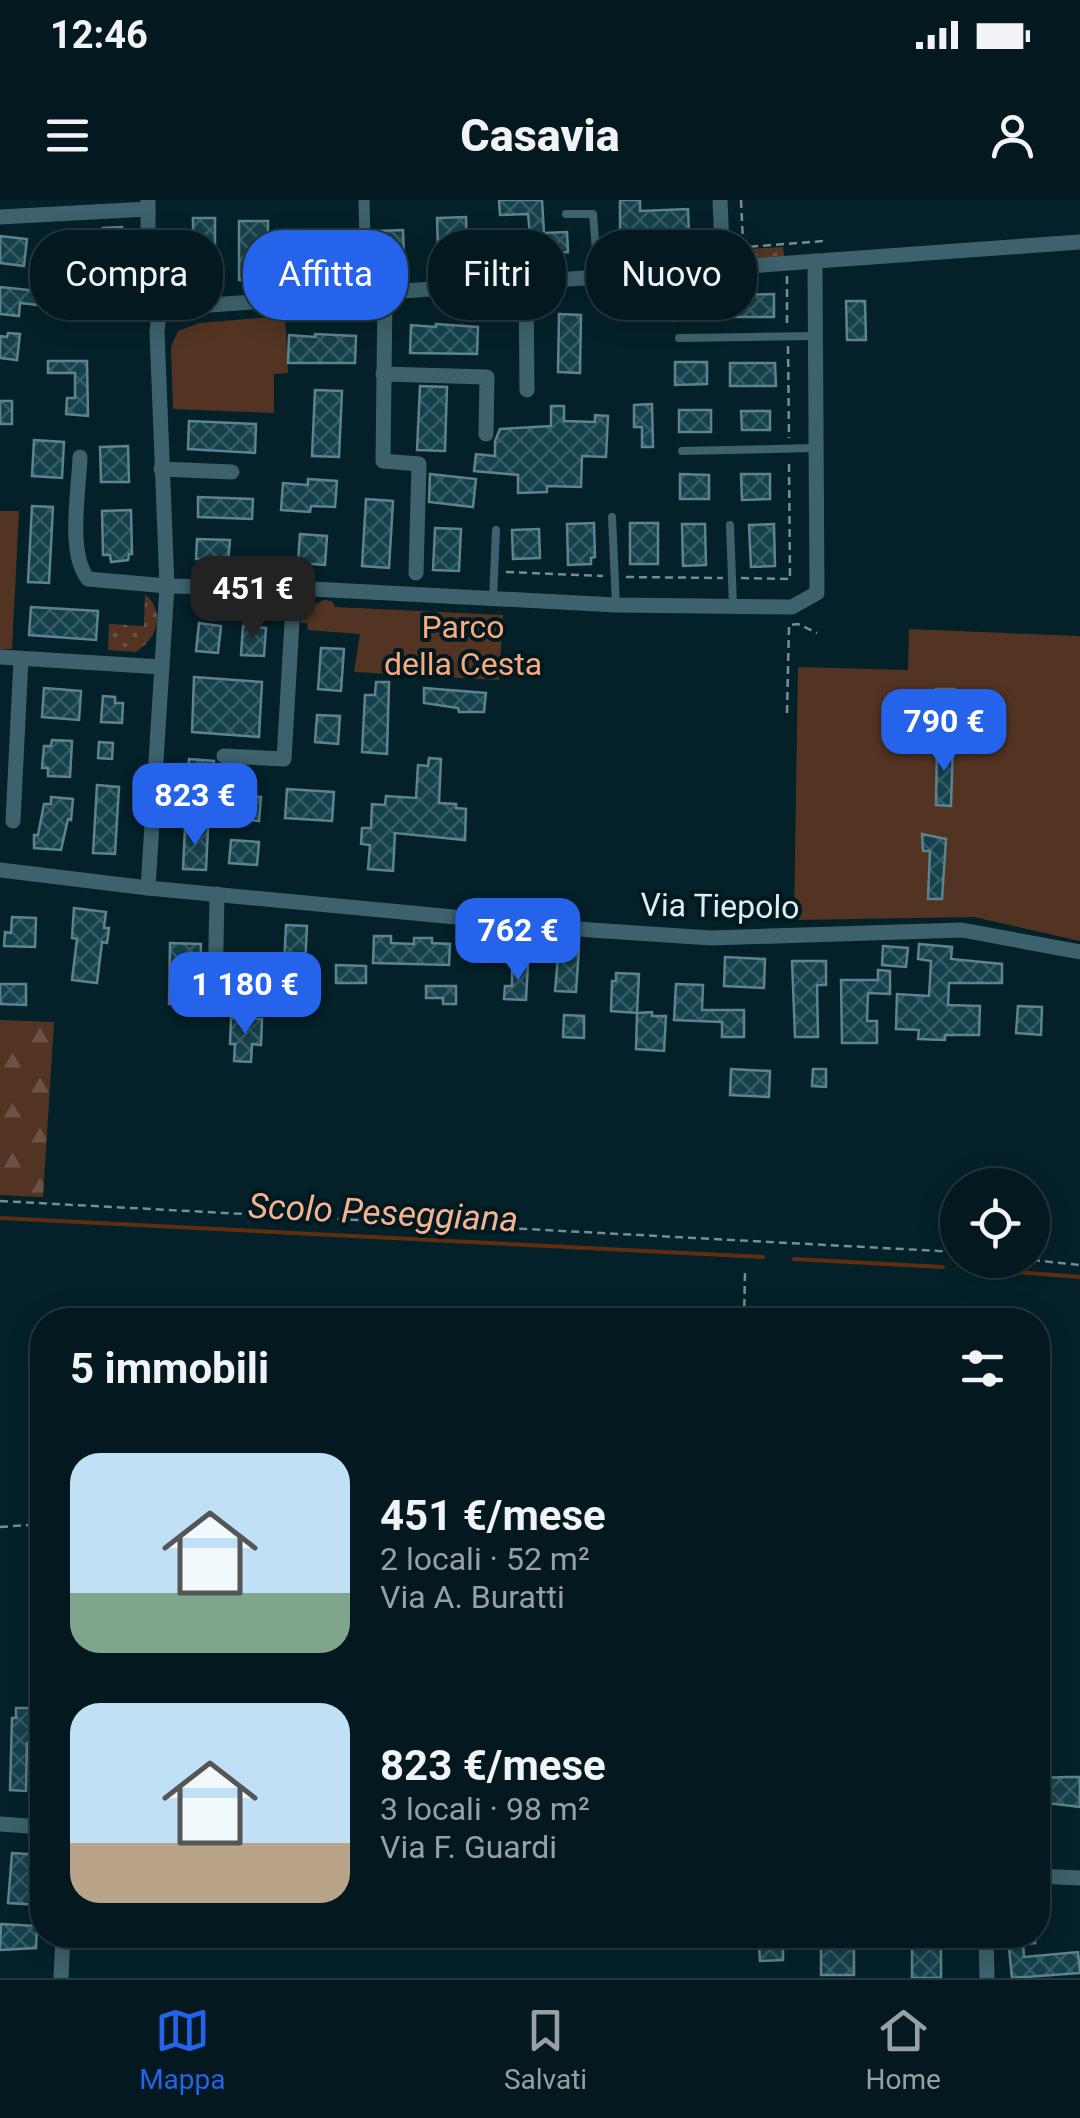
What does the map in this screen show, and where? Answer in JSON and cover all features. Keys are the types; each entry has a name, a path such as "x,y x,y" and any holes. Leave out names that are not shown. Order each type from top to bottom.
{"street":[{"path":"364,200 365,230"},
{"path":"720,200 721,230"},
{"path":"0,216 148,204 149,230"},
{"path":"757,266 1080,242"},
{"path":"80,457 76,549 88,580 616,605 792,607 817,593 815,262"},
{"path":"148,888 166,586 159,320"},
{"path":"384,320 383,460 418,464 416,573"},
{"path":"526,320 527,390"},
{"path":"383,374 488,377 486,434"},
{"path":"161,469 232,472"},
{"path":"224,756 284,759 294,588"},
{"path":"0,657 162,666"},
{"path":"13,820 7,784 21,659"},
{"name":"Via Tiepolo","path":"0,870 148,888 712,938 962,930 1080,952"},
{"path":"215,994 217,894"},
{"path":"0,1824 30,1826"},
{"path":"1050,1877 1080,1878"},
{"path":"60,1978 62,1948"},
{"path":"986,1948 986,1978"}],"lane":[{"path":"566,214 593,214 594,230"},
{"path":"680,338 816,336"},
{"path":"682,451 816,448"},
{"path":"612,518 616,605"},
{"path":"730,525 732,605"},
{"path":"493,599 496,530"}],"path":[{"path":"741,200 742,230"},
{"path":"757,245 823,241"},
{"path":"494,572 790,579 787,270"},
{"path":"788,713 789,625 798,624 817,632"},
{"path":"0,1201 940,1251"},
{"path":"1050,1262 1080,1264"},
{"path":"744,1308 745,1272"},
{"path":"0,1527 30,1525"}],"green space":[{"path":"783,247 784,256 757,258 757,248"},
{"path":"285,320 288,373 274,374 274,413 173,409 171,347 178,331 199,323"},
{"path":"0,511 19,511 12,649 0,649"},
{"path":"145,594 157,617 150,639 136,652 108,650 109,624 144,626"},
{"name":"Parco della Cesta","path":"324,600 332,601 335,607 503,615 499,680 354,672 360,634 308,630 307,623 300,623 307,608"},
{"path":"909,629 1080,636 1080,941 974,917 794,920 798,667 908,670"},
{"path":"0,1020 54,1022 43,1197 0,1195"}],"building":[{"path":"499,200 542,200 544,230 530,230 528,214 500,215"},
{"path":"620,200 640,200 640,211 688,209 689,230 620,230"},
{"path":"466,217 466,230 437,230 437,218"},
{"path":"193,218 215,218 215,230 193,230"},
{"path":"239,221 268,221 268,230 243,230 243,280 239,280"},
{"path":"0,236 27,239 24,266 0,263"},
{"path":"0,287 30,290 30,304 20,303 19,316 0,314"},
{"path":"757,294 774,294 774,317 757,317"},
{"path":"846,301 865,301 866,340 847,340"},
{"path":"566,314 581,315 580,373 558,372 559,320 566,320"},
{"path":"411,325 478,327 477,354 410,353"},
{"path":"8,333 20,334 17,360 0,358 0,336 7,337"},
{"path":"289,335 356,336 355,363 288,363"},
{"path":"48,361 87,361 88,416 66,414 67,398 75,398 75,373 48,373"},
{"path":"675,362 707,362 707,384 675,385"},
{"path":"730,363 775,363 776,386 730,386"},
{"path":"420,386 447,387 445,451 417,450"},
{"path":"315,390 342,391 339,457 312,456"},
{"path":"0,401 12,401 12,424 0,424"},
{"path":"652,404 653,447 642,447 642,427 634,427 634,405"},
{"path":"551,406 564,406 564,421 595,422 595,415 608,416 606,457 582,456 581,487 547,486 547,492 518,493 518,475 474,471 476,454 495,456 500,429 551,426"},
{"path":"679,410 711,410 711,432 679,432"},
{"path":"741,411 770,411 770,430 742,430"},
{"path":"189,421 256,424 255,453 188,449"},
{"path":"34,440 64,442 62,478 32,476"},
{"path":"128,446 129,482 101,482 100,447"},
{"path":"430,474 476,479 473,507 429,502"},
{"path":"680,474 709,475 709,499 680,499"},
{"path":"741,474 770,474 770,499 742,500"},
{"path":"308,479 337,481 335,507 311,506 310,512 281,510 283,483 308,485"},
{"path":"198,497 253,499 252,519 198,517"},
{"path":"366,499 393,501 389,568 362,566"},
{"path":"32,506 53,507 49,583 28,582"},
{"path":"131,510 132,554 128,560 111,562 110,555 103,555 102,511"},
{"path":"594,523 595,557 591,564 568,565 567,524"},
{"path":"630,523 658,523 658,564 630,564"},
{"path":"682,524 705,524 706,565 683,566"},
{"path":"774,524 775,566 751,567 749,525"},
{"path":"435,528 461,529 459,571 433,570"},
{"path":"539,529 540,558 513,559 512,530"},
{"path":"300,534 327,536 325,565 298,563"},
{"path":"197,539 230,540 228,561 196,559"},
{"path":"31,607 98,611 96,640 29,635"},
{"path":"199,623 221,626 218,653 196,651"},
{"path":"243,626 266,628 264,656 241,655"},
{"path":"321,648 344,649 341,691 318,689"},
{"path":"194,677 262,682 259,737 192,732"},
{"path":"376,682 389,682 387,754 362,752 365,695 375,695"},
{"path":"44,688 81,691 79,720 42,717"},
{"path":"424,688 486,693 484,712 459,712 458,708 424,703"},
{"path":"936,689 954,689 953,714 936,713"},
{"path":"103,696 115,697 115,703 123,703 122,723 101,722"},
{"path":"317,715 340,716 338,744 315,742"},
{"path":"52,740 72,741 70,777 48,776 48,768 42,768 44,746 51,746"},
{"path":"99,742 113,743 112,759 98,758"},
{"path":"937,742 953,743 951,806 936,805"},
{"path":"429,758 441,759 439,803 466,809 465,840 395,833 393,871 368,869 370,845 361,844 362,828 371,828 372,804 385,805 386,796 416,798 418,765 428,766"},
{"path":"189,759 214,761 210,803 186,801"},
{"path":"97,785 119,787 115,854 93,853"},
{"path":"287,789 334,792 332,821 285,818"},
{"path":"234,795 261,797 259,821 232,818"},
{"path":"51,797 73,799 61,850 34,848 44,804 51,804"},
{"path":"185,827 208,828 206,870 183,869"},
{"path":"922,834 946,839 942,899 928,899 930,851 923,851"},
{"path":"231,840 259,842 257,865 229,863"},
{"path":"74,908 106,912 104,928 109,928 107,943 102,942 97,983 72,980 77,939 72,938"},
{"path":"12,917 36,918 35,947 4,946 5,932 11,933"},
{"path":"286,925 307,926 304,988 283,987"},
{"path":"374,936 391,936 391,943 414,944 414,938 432,938 432,943 450,944 449,965 373,963"},
{"path":"170,943 201,944 194,1005 169,1004"},
{"path":"919,944 952,947 951,959 1002,964 1002,983 949,983 948,1005 980,1006 979,1035 918,1039 919,1030 896,1029 897,994 929,996 931,961 918,959"},
{"path":"559,946 579,948 576,992 555,991"},
{"path":"883,946 908,948 906,967 882,965"},
{"path":"725,957 765,959 764,988 724,986"},
{"path":"792,961 826,961 826,985 817,985 818,1037 795,1037"},
{"path":"512,963 528,964 526,1000 504,999 505,986 512,986"},
{"path":"336,965 366,966 366,983 336,983"},
{"path":"878,970 890,971 890,994 868,993 867,1021 877,1021 877,1043 842,1043 841,980 878,980"},
{"path":"616,973 639,974 637,1013 611,1011"},
{"path":"0,984 26,984 26,1005 0,1004"},
{"path":"676,984 703,985 702,1010 744,1010 744,1037 722,1037 722,1022 674,1020"},
{"path":"426,986 456,986 456,1004 443,1004 443,998 426,998"},
{"path":"1018,1006 1042,1007 1041,1035 1016,1033"},
{"path":"652,1012 652,1016 666,1016 664,1051 636,1049 637,1013"},
{"path":"564,1015 584,1016 584,1038 563,1037"},
{"path":"231,1018 262,1019 261,1045 252,1044 251,1062 234,1061"},
{"path":"731,1069 770,1071 769,1097 730,1095"},
{"path":"813,1069 826,1069 826,1087 812,1086"},
{"path":"16,1708 30,1708 26,1791 10,1790 12,1718 16,1718"},
{"path":"1080,1777 1080,1807 1050,1803 1050,1778"},
{"path":"12,1853 30,1854 30,1904 8,1903"},
{"path":"1,1924 30,1926 30,1948 36,1948 0,1950"},
{"path":"759,1948 783,1948 783,1960 760,1961"},
{"path":"821,1948 854,1948 854,1975 821,1975"},
{"path":"912,1948 941,1948 941,1978 912,1978"},
{"path":"1009,1948 1023,1948 1024,1957 1078,1952 1080,1973 1012,1978"}],"waterway":[{"name":"Scolo Peseggiana","path":"0,1218 763,1257"},
{"name":"Scolo Peseggiana","path":"794,1259 940,1267"},
{"name":"Scolo Peseggiana","path":"1050,1275 1080,1277"}]}
